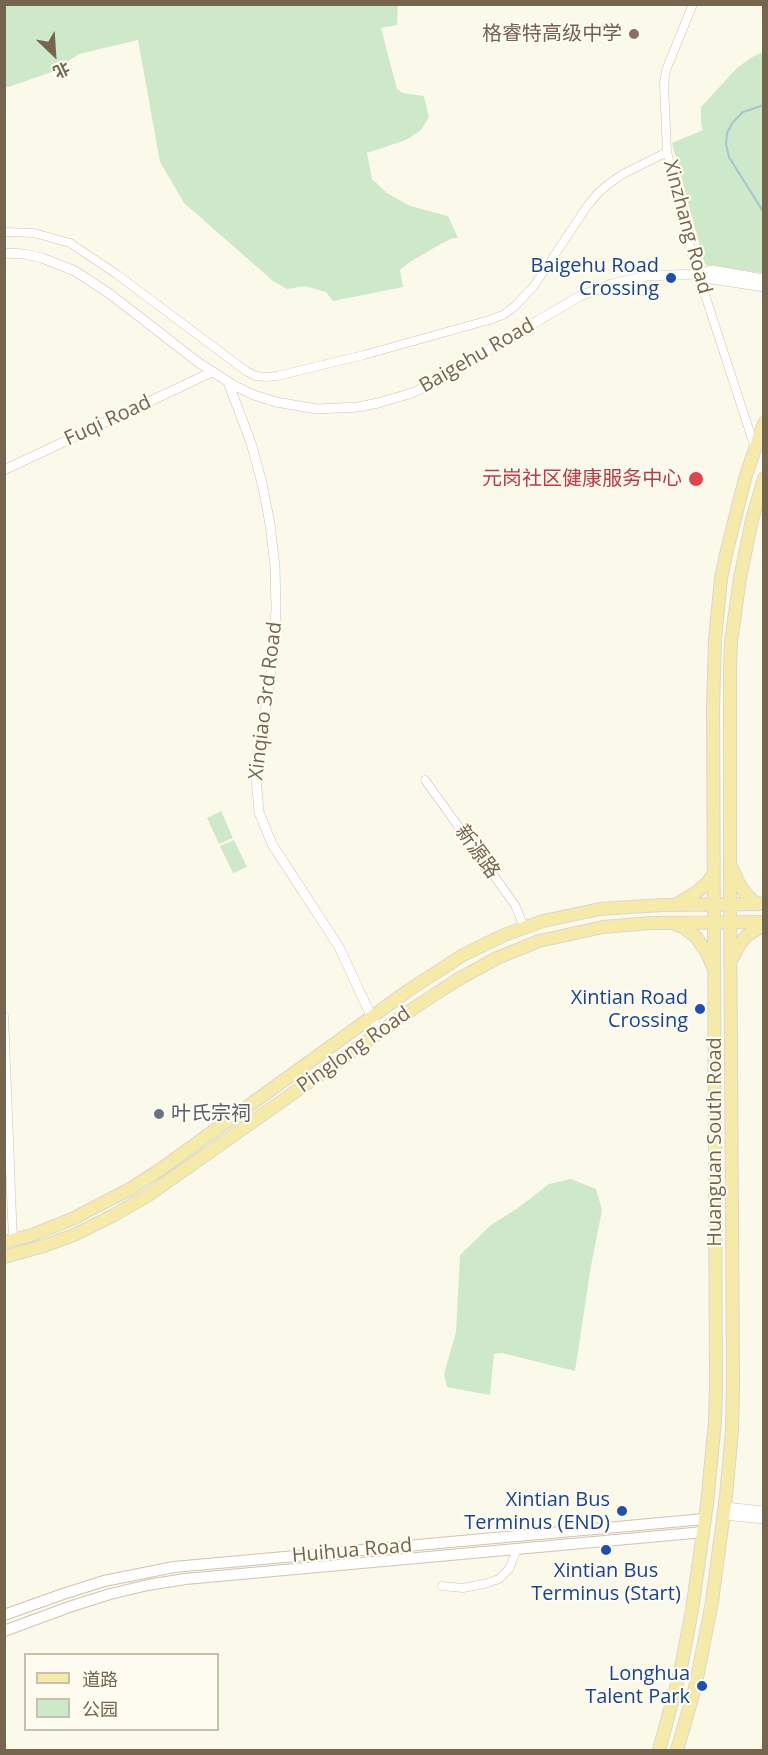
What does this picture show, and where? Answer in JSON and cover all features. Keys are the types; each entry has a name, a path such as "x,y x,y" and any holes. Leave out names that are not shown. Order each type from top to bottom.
{"main road":[{"name":"Huanguan South Road","path":"659,1750 687,1639 704,1532 716,1385 713,669 717,615 727,550 746,475 764,423"},
{"name":"Huanguan South Road","path":"677,1750 704,1643 731,1449 733,1384 731,642 745,548 764,478"},
{"path":"730,858 735,877 745,893 754,902 763,904"},
{"path":"673,905 697,892 708,882 713,873"},
{"name":"Pinglong Road","path":"9,1241 72,1219 130,1189 417,984 463,955 524,927 580,912 641,906 763,904"},
{"path":"667,922 683,927 696,937 707,953 714,972"},
{"name":"Pinglong Road","path":"4,1257 76,1234 138,1201 456,980 517,949 580,931 627,924 730,922 764,924"},
{"path":"731,964 735,952 746,936 764,924"},
{"name":"Huihua Road","path":"4,1616 104,1581 174,1567 705,1519"},
{"name":"Huihua Road","path":"4,1631 90,1600 166,1581 704,1532"},
{"path":"668,1719 671,1725 677,1727 686,1721"}],"street":[{"name":"Xinzhang Road","path":"693,4 665,77 667,152 698,274 755,448"},
{"path":"4,232 34,233 70,243 115,273 246,371 256,376 277,376 364,355 502,315 514,307 534,286 599,192 623,174 667,152"},
{"name":"Baigehu Road","path":"4,253 42,258 75,271 110,294 212,372 254,395 276,402 317,409 378,403 412,393 596,289 612,284 647,276 698,274 712,270 764,279"},
{"name":"Baigehu Road","path":"698,274 712,279 764,288"},
{"name":"Fuqi Road","path":"4,470 212,372"},
{"name":"Xinqiao 3rd Road","path":"228,381 257,463 267,504 275,566 274,650 256,777 259,812 272,844 339,947 379,1033"},
{"name":"新源路","path":"424,780 515,905 524,927"},
{"path":"4,1016 9,1241"},
{"path":"724,1511 764,1511"},
{"path":"724,1511 764,1519"},
{"path":"442,1586 463,1588 499,1579 508,1569 517,1549"}],"green space":[{"path":"4,5 398,5 397,25 381,28 397,89 403,93 424,96 429,117 421,130 406,140 367,153 372,179 387,193 410,206 448,216 458,238 452,238 432,249 400,270 403,287 333,301 326,292 305,286 287,289 273,281 184,203 160,162 138,40 79,54 52,72 5,88"},
{"path":"763,52 763,273 705,265 672,143 703,130 701,107 737,68"},
{"path":"221,811 233,838 219,844 207,818"},
{"path":"234,840 247,867 233,873 220,846"},
{"path":"571,1179 596,1189 602,1210 575,1371 502,1353 494,1354 490,1395 447,1387 444,1374 456,1332 460,1255 491,1225 549,1184"}],"waterway":[{"path":"764,105 743,112 733,122 727,133 726,144 729,157 764,213"}],"place":[{"name":"格睿特高级中学","path":"634,34"},
{"name":"Baigehu Road Crossing","path":"671,278"},
{"name":"元岗社区健康服务中心","path":"696,479"},
{"name":"Xintian Road Crossing","path":"700,1009"},
{"name":"叶氏宗祠","path":"159,1114"},
{"name":"Xintian Bus Terminus (END)","path":"622,1511"},
{"name":"Xintian Bus Terminus (Start)","path":"606,1550"},
{"name":"Longhua Talent Park","path":"702,1686"}]}
